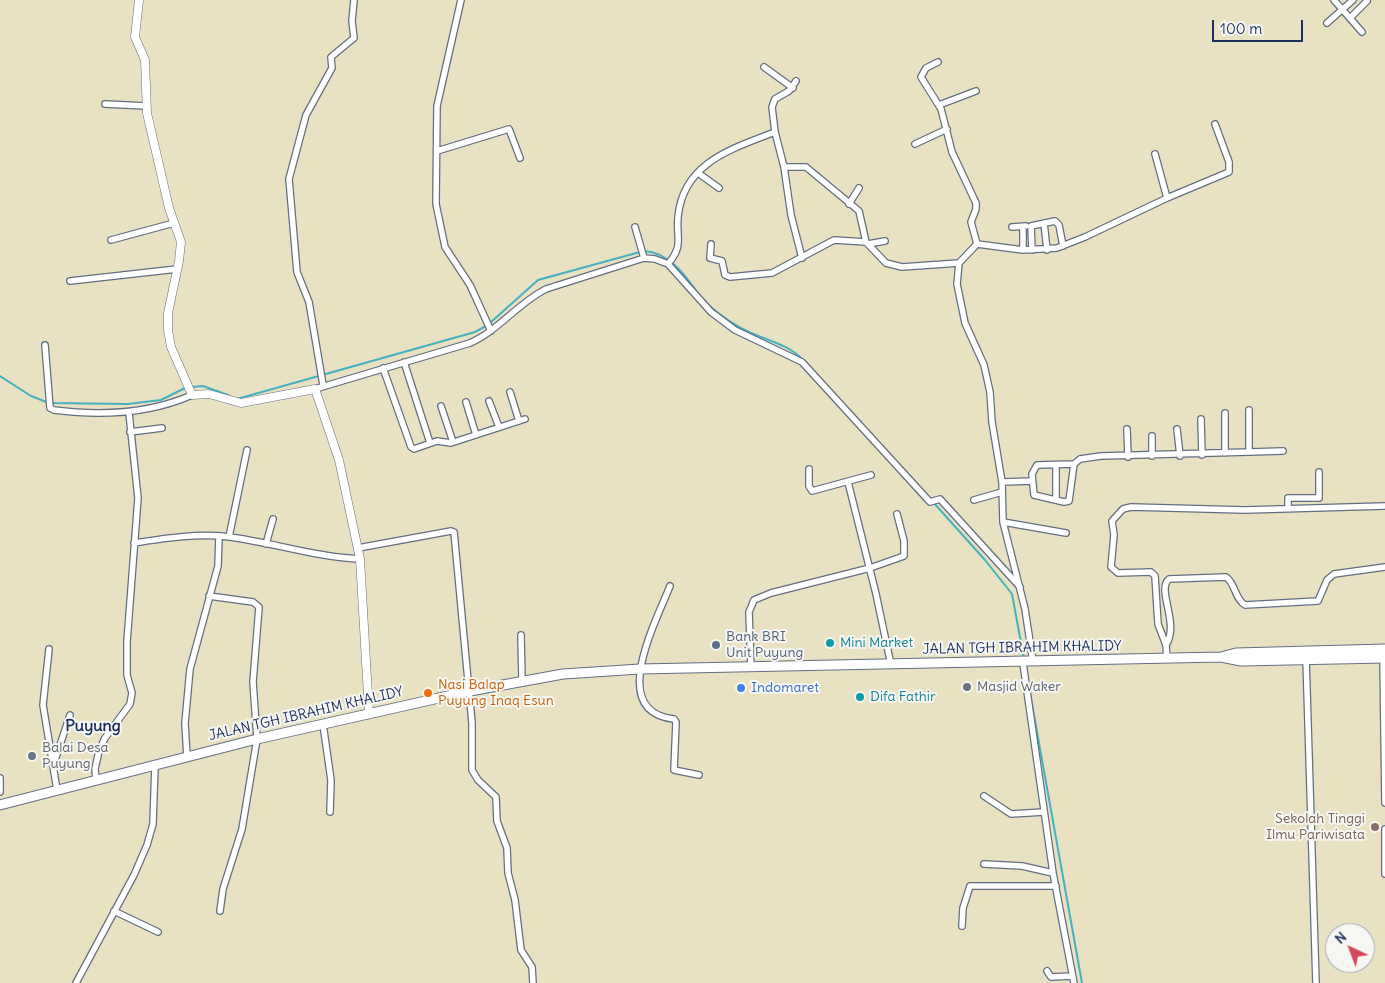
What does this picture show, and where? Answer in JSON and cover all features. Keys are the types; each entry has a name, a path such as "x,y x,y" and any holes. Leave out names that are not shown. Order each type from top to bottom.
{"main road":[{"name":"JALAN TGH IBRAHIM KHALIDY","path":"1221,658 1236,653 1384,655"},
{"name":"JALAN TGH IBRAHIM KHALIDY","path":"0,805 257,739 470,691 563,674 640,669 1221,658 1242,661 1384,655"}],"street":[{"path":"138,0 134,37 145,60 146,106 174,223 181,242 168,312 168,330 171,347 190,391"},
{"path":"323,384 309,302 297,272 289,179 306,116 332,68 331,57 354,38 352,21 354,0"},
{"path":"460,0 438,100 435,196 441,238 470,286 489,327"},
{"path":"1334,0 1362,32"},
{"path":"1327,23 1352,0"},
{"path":"1350,18 1367,2"},
{"path":"938,62 926,68 921,76 939,105 952,152 976,206 971,222 977,244"},
{"path":"764,67 792,88"},
{"path":"796,81 792,88 773,101 775,132 784,167 791,215 802,258"},
{"path":"939,105 976,90"},
{"path":"106,104 146,106"},
{"path":"977,244 1023,250 1047,250 1063,246 1230,171 1229,162 1215,124"},
{"path":"437,151 509,129 520,158"},
{"path":"915,144 947,129"},
{"path":"669,262 678,250 678,219 682,194 698,173 719,155 775,132"},
{"path":"1155,154 1167,198"},
{"path":"784,167 806,168 860,213 861,228 867,243 883,261 896,266 959,263"},
{"path":"698,173 719,188"},
{"path":"849,204 859,188"},
{"path":"1012,227 1058,222 1063,246"},
{"path":"111,240 174,223"},
{"path":"1044,223 1047,250"},
{"path":"1030,226 1032,250"},
{"path":"635,227 643,254"},
{"path":"1023,227 1023,250"},
{"path":"711,244 710,258 722,261 725,275 730,277 772,273 834,240 867,243 885,241"},
{"path":"977,244 959,263 957,284 965,323 987,377 1002,482 1003,522 1020,587 1044,812 1053,873 1073,980 1051,977 1048,971"},
{"path":"45,345 50,404 58,411 129,413 168,405 190,391 241,403 315,389 323,384 470,343 534,295 643,254 669,262 711,312 725,324 802,362 903,473 934,501 941,500 1020,587"},
{"path":"70,281 177,269"},
{"path":"404,362 430,443"},
{"path":"383,368 411,447 415,449 430,443 453,442 522,420 510,392"},
{"path":"315,389 339,460 360,559 369,713"},
{"path":"489,401 499,427"},
{"path":"466,402 476,435"},
{"path":"441,406 453,442"},
{"path":"1249,410 1249,452"},
{"path":"96,779 97,757 102,745 124,714 131,699 127,675 127,642 138,498 129,413"},
{"path":"1225,413 1225,453"},
{"path":"1201,419 1202,454"},
{"path":"130,432 162,428"},
{"path":"1127,429 1128,457"},
{"path":"1177,429 1180,456"},
{"path":"1152,436 1152,456"},
{"path":"229,537 246,450"},
{"path":"1074,464 1035,467 1032,481 1034,496 1066,502 1070,499 1074,464 1078,460 1085,458 1283,451"},
{"path":"1056,465 1056,500"},
{"path":"809,469 812,491 871,475"},
{"path":"1288,507 1288,498 1319,498 1319,472"},
{"path":"1002,482 1032,481"},
{"path":"848,482 870,568 891,665"},
{"path":"974,500 1002,492"},
{"path":"1167,659 1166,645 1159,629 1154,574 1118,573 1111,567 1114,535 1112,521 1128,507 1225,510 1385,506"},
{"path":"751,668 749,612 754,600 771,593 870,568 904,556 897,514"},
{"path":"266,544 272,519"},
{"path":"1003,522 1066,533"},
{"path":"358,548 453,531 470,691 472,770 478,780 496,797 497,821 507,848 508,872 515,900 521,950 532,966 533,983"},
{"path":"134,543 187,536 229,537 340,558 360,559"},
{"path":"186,757 185,723 190,669 218,566 219,537"},
{"path":"1166,645 1172,632 1171,613 1165,591 1166,584 1170,579 1226,578 1232,582 1239,600 1245,604 1318,602 1327,580 1334,574 1385,567"},
{"path":"670,586 640,669 640,692 643,702 660,717 674,719 676,722 673,770 699,776"},
{"path":"209,596 253,602 258,605 253,682 257,739 242,829 228,873 220,911"},
{"path":"521,635 522,680"},
{"path":"49,648 42,706 57,790"},
{"path":"1384,655 1385,805"},
{"path":"1306,658 1316,983"},
{"path":"54,766 70,715"},
{"path":"322,724 331,780 330,812"},
{"path":"76,983 134,875 150,836 153,824 155,765"},
{"path":"0,778 0,792"},
{"path":"984,796 1011,814 1044,812"},
{"path":"1385,829 1385,874"},
{"path":"984,864 1022,866 1053,873"},
{"path":"962,926 963,908 970,886 1056,886"},
{"path":"114,911 158,932"}],"waterway":[{"path":"644,251 653,252 669,260 699,295"},
{"path":"490,323 538,280 640,252"},
{"path":"707,304 738,326 784,346 803,360"},
{"path":"237,399 475,332 486,326"},
{"path":"0,376 31,396 49,403 128,404 161,400 187,387"},
{"path":"192,387 203,386 228,395"},
{"path":"933,502 985,560 1012,594 1024,659"},
{"path":"1030,693 1082,983"}],"place":[{"name":"Mini Market","path":"830,643"},
{"name":"Bank BRI Unit Puyung","path":"716,645"},
{"name":"Masjid Waker","path":"967,687"},
{"name":"Indomaret","path":"741,688"},
{"name":"Nasi Balap Puyung Inaq Esun","path":"428,693"},
{"name":"Difa Fathir","path":"860,697"},
{"name":"Balai Desa Puyung","path":"32,756"},
{"name":"Sekolah Tinggi Ilmu Pariwisata","path":"1375,827"}],"district":[{"name":"Puyung","path":"93,726"}]}
